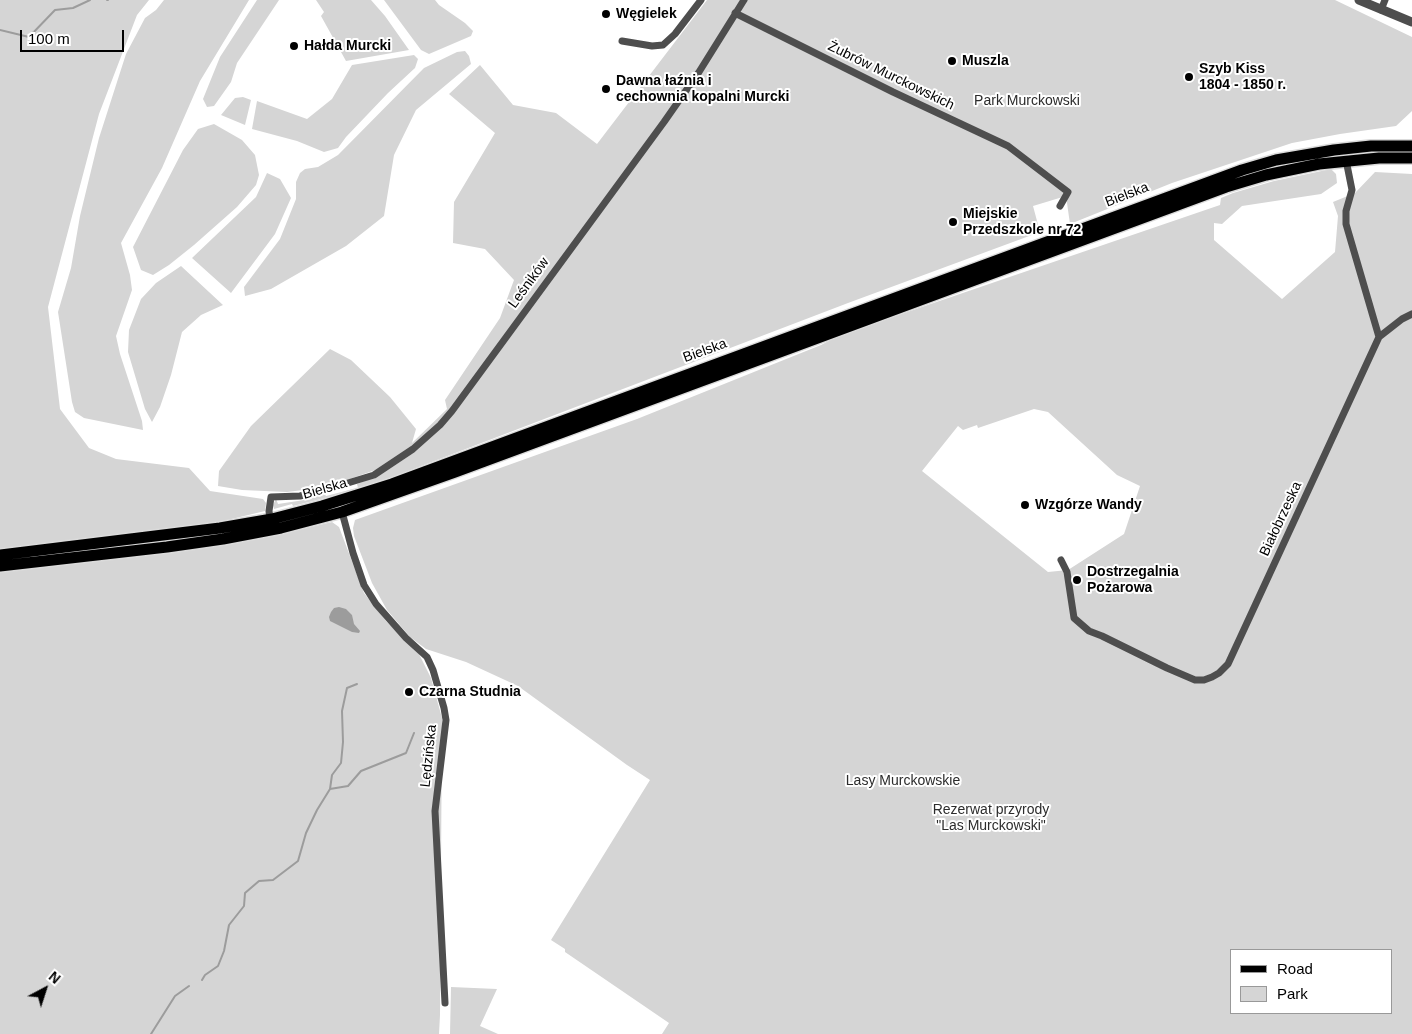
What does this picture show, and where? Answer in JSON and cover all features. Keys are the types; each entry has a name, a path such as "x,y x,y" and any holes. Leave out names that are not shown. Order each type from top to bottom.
{"main road":[{"path":"1371,146 1412,137"},
{"name":"Bielska","path":"0,555 220,528 270,519 322,506 392,484 1222,176 1276,160 1321,152 1371,146 1412,146"},
{"name":"Bielska","path":"0,566 223,539 280,528 342,512 1226,188 1296,168 1346,160 1412,158"}],"street":[{"path":"622,41 652,46 663,45 675,34 701,0"},
{"name":"Leśników","path":"270,519 271,496 300,496 374,474 413,449 440,425 669,116 744,0"},
{"path":"1359,0 1412,26"},
{"path":"1381,10 1385,0"},
{"path":"1381,10 1412,22"},
{"name":"Żubrów Murckowskich","path":"735,13 893,92 1008,146 1068,192 1060,206"},
{"path":"1346,160 1352,190 1346,211 1346,224 1379,337 1402,319 1412,314"},
{"name":"Białobrzeska","path":"1061,560 1067,572 1074,618 1089,632 1102,636 1195,680 1204,680 1219,673 1228,664 1379,337"},
{"name":"Lędzińska","path":"342,512 364,585 376,604 406,638 427,657 433,670 444,708 446,720 436,811 445,1003"}],"green space":[{"path":"0,0 149,0 137,15 99,114 48,307 60,409 89,448 116,459 189,468 210,491 263,499 266,503 265,511 219,522 0,549"},
{"path":"164,0 249,0 200,81 162,168 121,243 132,290 116,336 142,421 143,430 84,418 75,412 58,312 71,268 80,216 99,138 126,54 145,18 156,10"},
{"path":"257,0 279,0 237,63 231,82 214,106 207,107 203,99 220,57"},
{"path":"316,0 371,0 409,50 346,61 321,16 324,12"},
{"path":"384,0 435,0 473,31 471,36 429,54 421,50"},
{"name":"Park Murckowski","path":"707,0 1335,0 1412,37 1412,111 1396,126 1292,143 1172,183 1070,224 1066,196 1033,206 1040,232 848,303 382,481 358,488 357,484 370,479 381,468 327,487 287,492 242,490 218,486 219,471 251,426 330,349 351,360 390,397 416,429 412,443 447,409 445,400 500,318 514,280 485,249 453,243 454,202 495,133 449,94 480,65 513,105 556,113 597,144"},
{"path":"465,51 469,56 471,64 416,110 394,155 384,216 346,246 271,289 245,296 244,287 280,239 296,199 296,182 300,173 305,169 318,167 338,155 424,68 457,52"},
{"path":"414,55 418,59 415,68 388,93 338,148 324,152 297,141 252,129 257,101 307,119 332,99 352,65"},
{"path":"243,97 251,100 245,125 221,115 235,98"},
{"path":"214,124 242,140 255,155 259,175 256,185 237,207 169,265 153,275 141,270 133,247 183,150 198,129"},
{"name":"Lasy Murckowskie","path":"1331,169 1336,174 1337,183 1321,194 1242,206 1222,224 1214,223 1214,240 1282,299 1335,252 1338,216 1333,202 1355,193 1375,172 1412,174 1412,1034 662,1034 669,1023 565,952 565,949 551,940 650,780 518,686 466,662 426,649 410,637 387,610 372,583 354,536 355,520 637,419 821,345 840,335 1220,205 1221,198 1274,181","holes":["1034,409 1048,412 1117,475 1140,486 1124,534 1068,570 1048,572 922,471 958,426 963,430 977,425 978,428"]},
{"path":"267,173 280,179 291,198 275,234 231,293 192,258 256,197"},
{"path":"181,266 223,305 201,315 182,332 171,375 160,407 152,422 145,409 128,352 129,330 141,299 156,283"},
{"path":"353,489 353,491 293,506 292,504 274,509 273,505 276,499 278,504 311,499 311,496 324,493 326,496"},
{"path":"332,522 339,527 364,593 386,621 419,654 431,678 442,718 439,1034 0,1034 0,572 216,546"},
{"path":"451,987 497,989 480,1026 498,1034 450,1034"}],"shaded area":[{"path":"334,608 346,609 352,615 354,624 360,631 359,633 352,632 330,621 331,612"}],"waterway":[{"path":"0,30 29,37 55,10 73,8 90,0"},
{"path":"202,980 205,975 218,966 224,951 229,925 244,906 245,893 259,881 273,880 298,861 306,833 330,789 332,775 341,763 343,742 342,711 347,688 357,684"},
{"path":"330,789 348,786 361,771 406,753 414,733"},
{"path":"151,1034 175,996 189,986"}],"place":[{"name":"Węgielek","path":"606,14"},
{"name":"Hałda Murcki","path":"294,46"},
{"name":"Muszla","path":"952,61"},
{"name":"Szyb Kiss 1804 - 1850 r.","path":"1189,77"},
{"name":"Dawna łaźnia i cechownia kopalni Murcki","path":"606,89"},
{"name":"Miejskie Przedszkole nr 72","path":"953,222"},
{"name":"Wzgórze Wandy","path":"1025,505"},
{"name":"Dostrzegalnia Pożarowa","path":"1077,580"},
{"name":"Czarna Studnia","path":"409,692"}],"park label":[{"name":"Rezerwat przyrody \"Las Murckowski\"","path":"991,818"}]}
